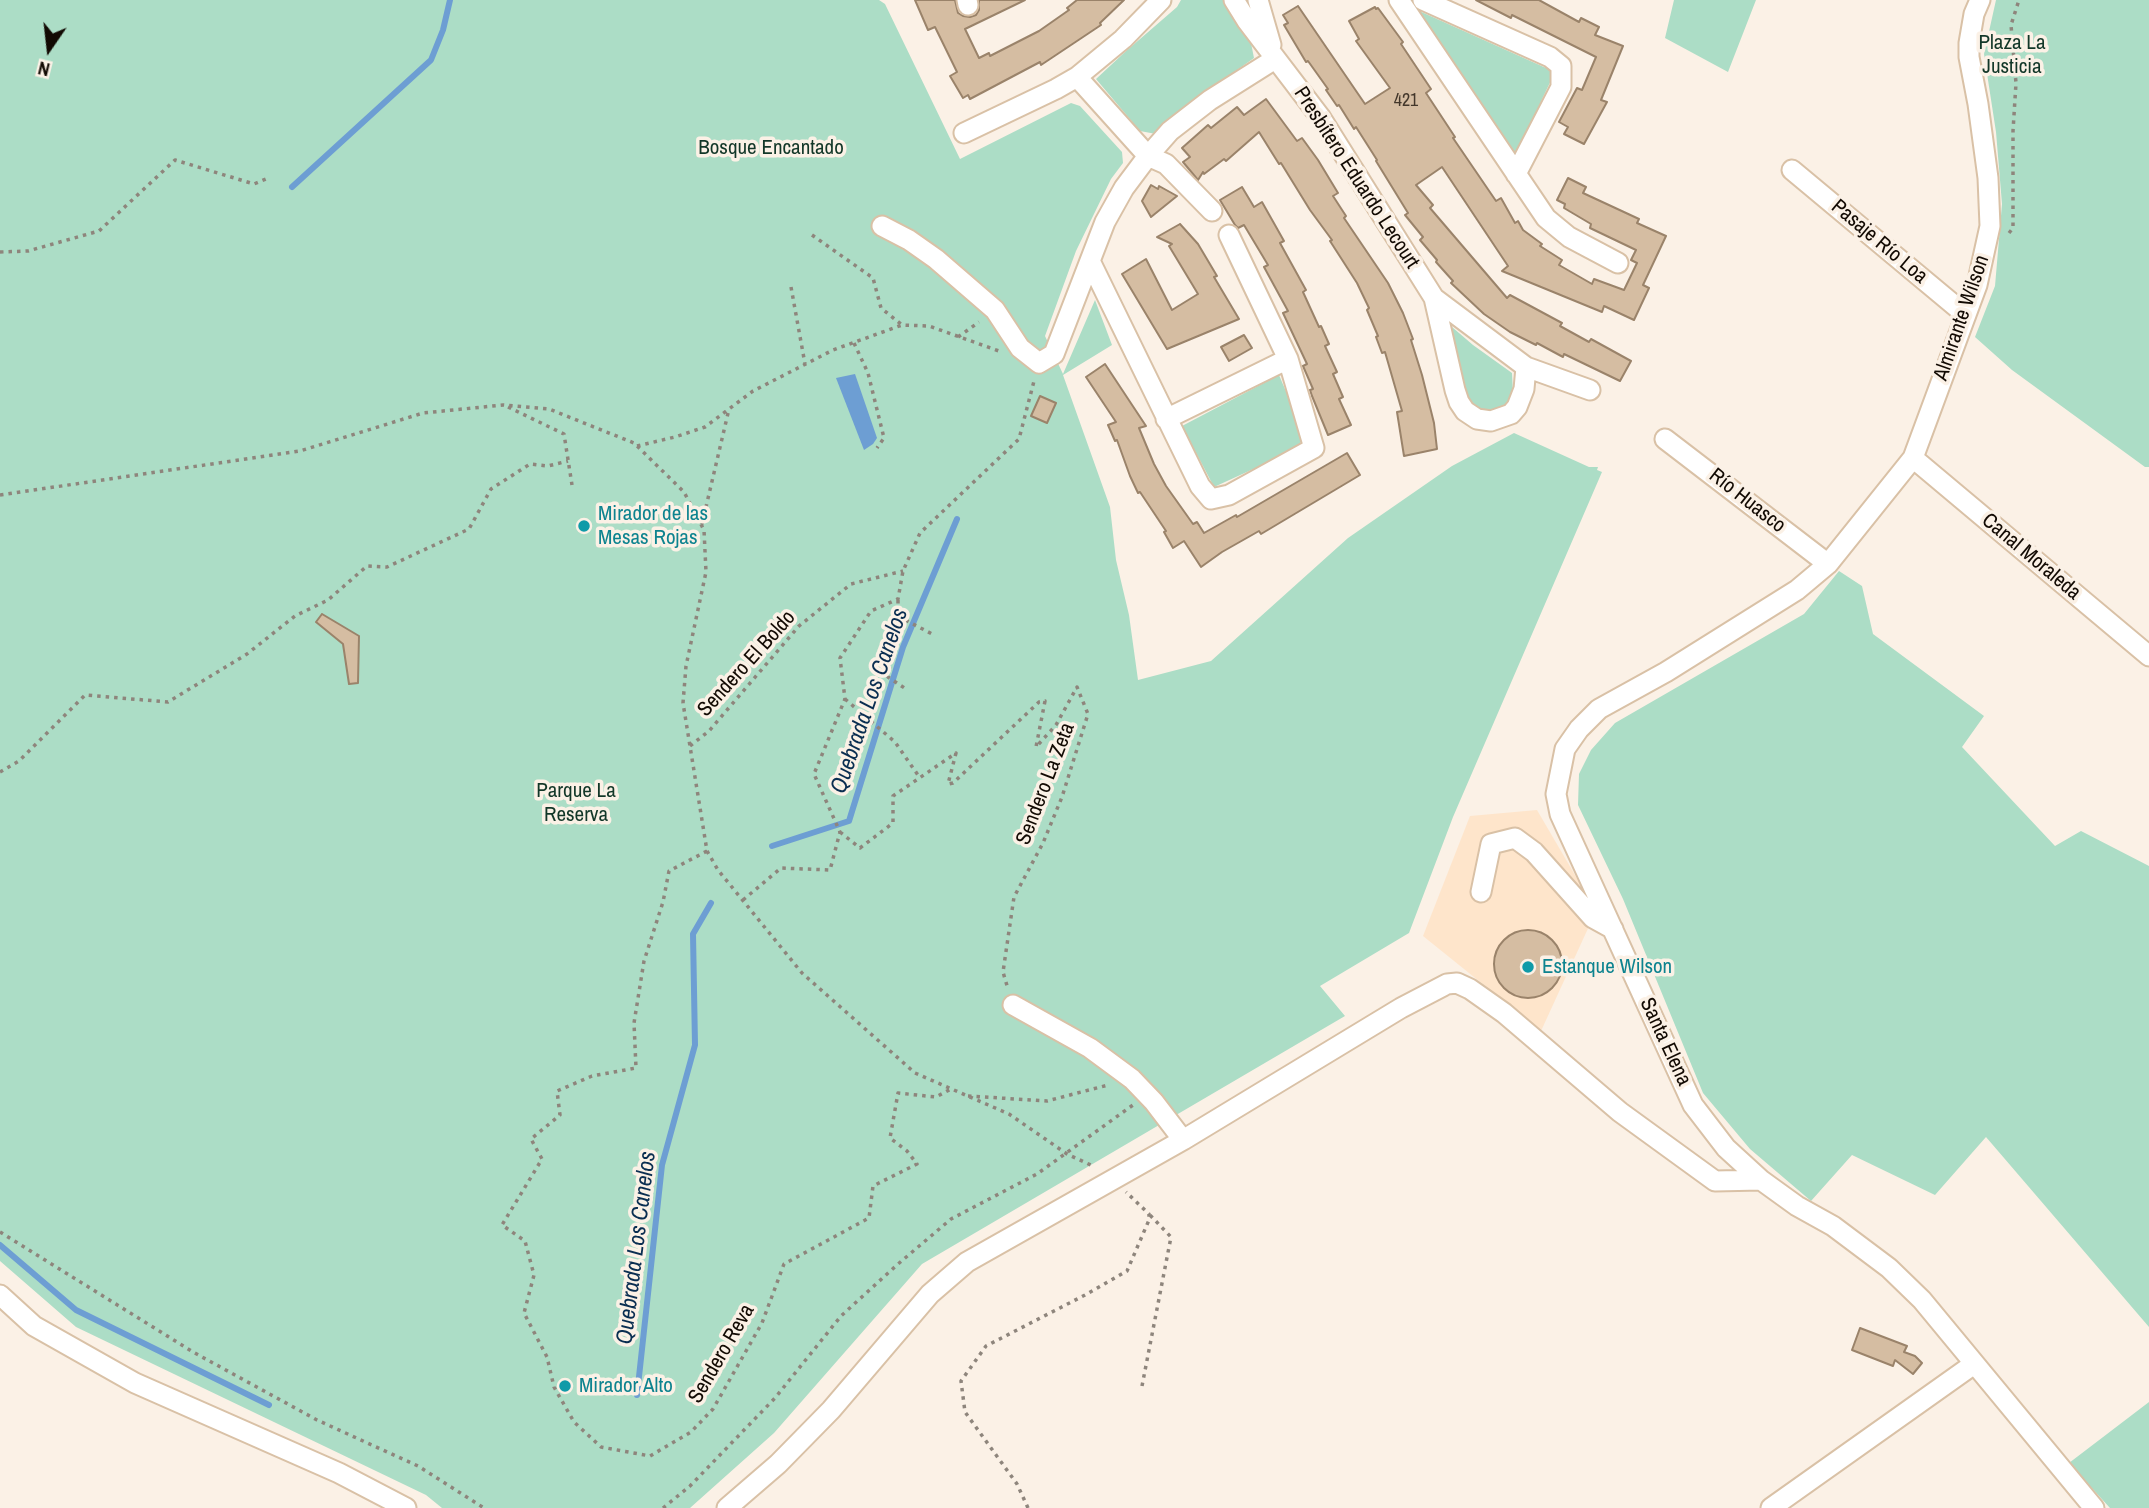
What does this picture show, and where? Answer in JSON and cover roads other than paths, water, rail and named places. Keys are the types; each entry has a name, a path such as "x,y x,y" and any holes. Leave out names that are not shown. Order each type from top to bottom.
{"street":[{"path":"964,133 1077,77 1123,40 1161,0"},
{"name":"Presbítero Eduardo Lecourt","path":"1234,0 1321,118 1434,298 1455,390 1465,411 1477,419 1491,421 1511,414 1524,389 1526,367 1434,298"},
{"name":"Presbítero Eduardo Lecourt","path":"1258,0 1275,59"},
{"path":"1399,0 1546,218 1569,237 1618,263"},
{"path":"1423,0 1550,57 1561,66 1562,88 1516,174"},
{"name":"Almirante Wilson","path":"1828,564 1913,458 1976,285 1990,226 1988,178 1979,104 1969,57 1974,14 1980,0"},
{"path":"882,226 909,240 936,259 995,310 1020,348 1046,358 1105,222 1124,188 1148,156 1170,131 1210,100 1275,59"},
{"path":"1077,77 1148,156 1167,164 1212,211"},
{"name":"Pasaje Río Loa","path":"1792,170 1966,315"},
{"path":"1090,261 1200,486 1211,499 1229,495 1314,448 1288,359 1229,235"},
{"path":"1166,419 1288,359"},
{"path":"1526,367 1590,390"},
{"name":"Río Huasco","path":"1665,439 1828,564"},
{"name":"Canal Moraleda","path":"1913,458 2149,656"},
{"name":"Santa Elena","path":"1828,564 1797,590 1747,622 1599,709 1579,729 1565,749 1556,794 1560,814 1693,1105 1726,1148 1761,1180 1797,1206 1833,1226 1889,1268 1922,1300 2094,1508"},
{"path":"1481,892 1491,844 1515,838 1534,852 1593,918 1614,929"},
{"path":"727,1508 778,1464 831,1410 930,1294 967,1262 1183,1140 1429,992 1447,984 1457,983 1471,989 1504,1013 1620,1112 1715,1181 1761,1180"},
{"path":"1013,1005 1090,1048 1132,1079 1183,1140"},
{"path":"0,1295 34,1326 135,1383 338,1473 406,1508"},
{"path":"1771,1508 1974,1364"}],"water":[{"path":"855,374 877,438 864,450 836,378"}],"waterway":[{"path":"292,187 431,60 443,30 450,0"},
{"name":"Quebrada Los Canelos","path":"772,846 849,821 903,647 957,519"},
{"name":"Quebrada Los Canelos","path":"637,1395 662,1165 695,1045 693,934 711,903"},
{"path":"0,1245 76,1310 269,1405"}],"place":[{"name":"Mirador de las Mesas Rojas","path":"584,526"},
{"name":"Estanque Wilson","path":"1528,967"},
{"name":"Mirador Alto","path":"565,1386"}],"park label":[{"name":"Plaza La Justicia","path":"2012,55"},
{"name":"Bosque Encantado","path":"771,148"},
{"name":"Parque La Reserva","path":"576,803"}]}
